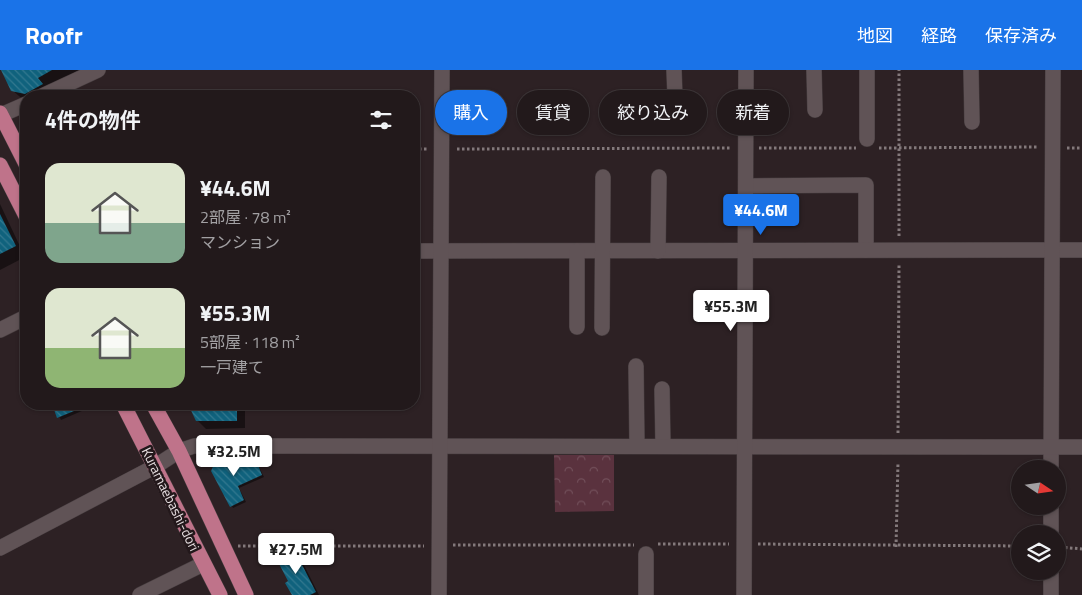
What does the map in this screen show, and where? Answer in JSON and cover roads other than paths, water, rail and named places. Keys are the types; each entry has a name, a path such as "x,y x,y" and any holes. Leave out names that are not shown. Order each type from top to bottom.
{"main road":[{"path":"1,114 20,152"},
{"path":"1,170 20,205"},
{"name":"Kuramaebashi-dori","path":"126,410 220,595"},
{"name":"Kuramaebashi-dori","path":"156,410 179,451 246,595"}],"street":[{"path":"55,90 98,70"},
{"path":"439,595 442,70"},
{"path":"674,70 675,90"},
{"path":"744,595 746,70"},
{"path":"814,70 815,110"},
{"path":"867,70 867,139"},
{"path":"971,70 972,122"},
{"path":"1051,460 1053,70"},
{"path":"1,114 20,106"},
{"path":"602,328 603,177"},
{"path":"658,251 659,177"},
{"path":"747,186 866,186 866,250"},
{"path":"420,251 1082,250"},
{"path":"577,251 577,327"},
{"path":"0,330 20,320"},
{"path":"636,366 637,446"},
{"path":"662,389 663,446"},
{"path":"0,548 156,466 179,451 194,446 1082,447"},
{"path":"646,548 646,595"},
{"path":"140,595 203,564"},
{"path":"1051,580 1051,595"}]}
